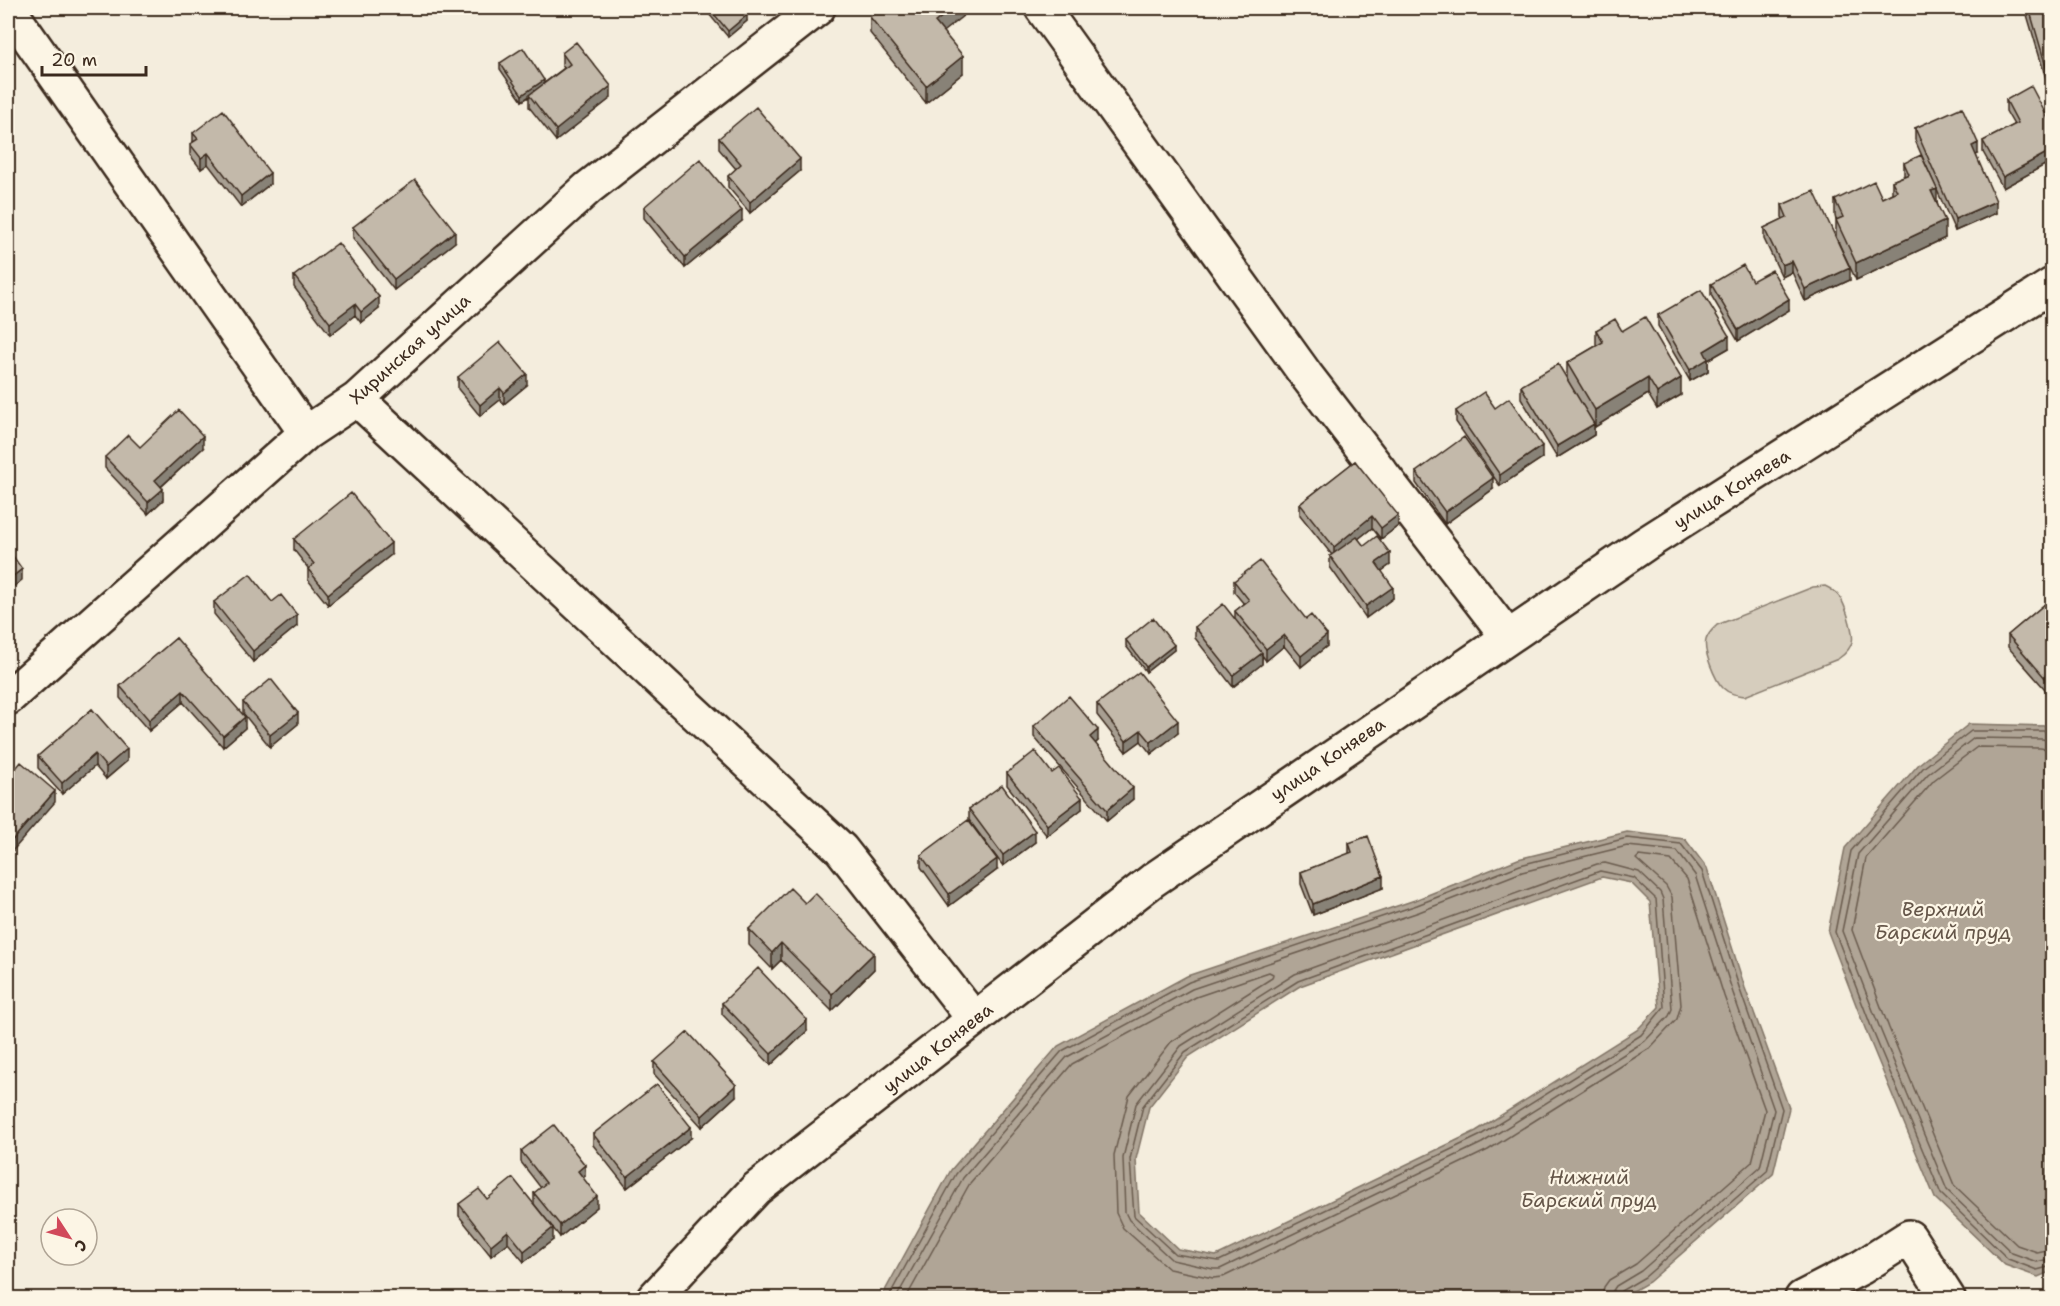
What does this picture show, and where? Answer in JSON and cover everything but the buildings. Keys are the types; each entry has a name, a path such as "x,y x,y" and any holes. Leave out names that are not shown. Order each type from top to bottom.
{"street":[{"path":"8,8 306,433"},
{"name":"Хиринская улица","path":"8,698 306,433 357,399 588,188 818,8"},
{"path":"1042,8 1306,375 1508,636"},
{"name":"улица Коняева","path":"654,1299 756,1189 1153,880 1645,544 2052,285"},
{"path":"357,399 841,849 974,1019"},
{"path":"1802,1299 1862,1267 1909,1238 1947,1298"}],"shaded area":[{"path":"1825,586 1840,598 1850,623 1852,640 1844,654 1838,659 1745,696 1730,693 1723,688 1713,672 1706,651 1706,640 1713,628 1813,587"}],"water":[{"name":"Верхний Барский пруд","path":"1969,724 2047,726 2052,729 2052,1271 2038,1277 2005,1265 1935,1198 1828,932 1845,848 1919,764"},
{"name":"Нижний Барский пруд","path":"1627,832 1685,839 1707,868 1745,988 1789,1108 1773,1174 1649,1282 1621,1298 881,1298 951,1170 1058,1046 1187,976 1415,900 1518,859","holes":["1602,877 1631,883 1650,902 1659,1007 1637,1030 1476,1131 1216,1256 1178,1249 1139,1212 1136,1159 1149,1107 1188,1057 1300,986"]}]}
